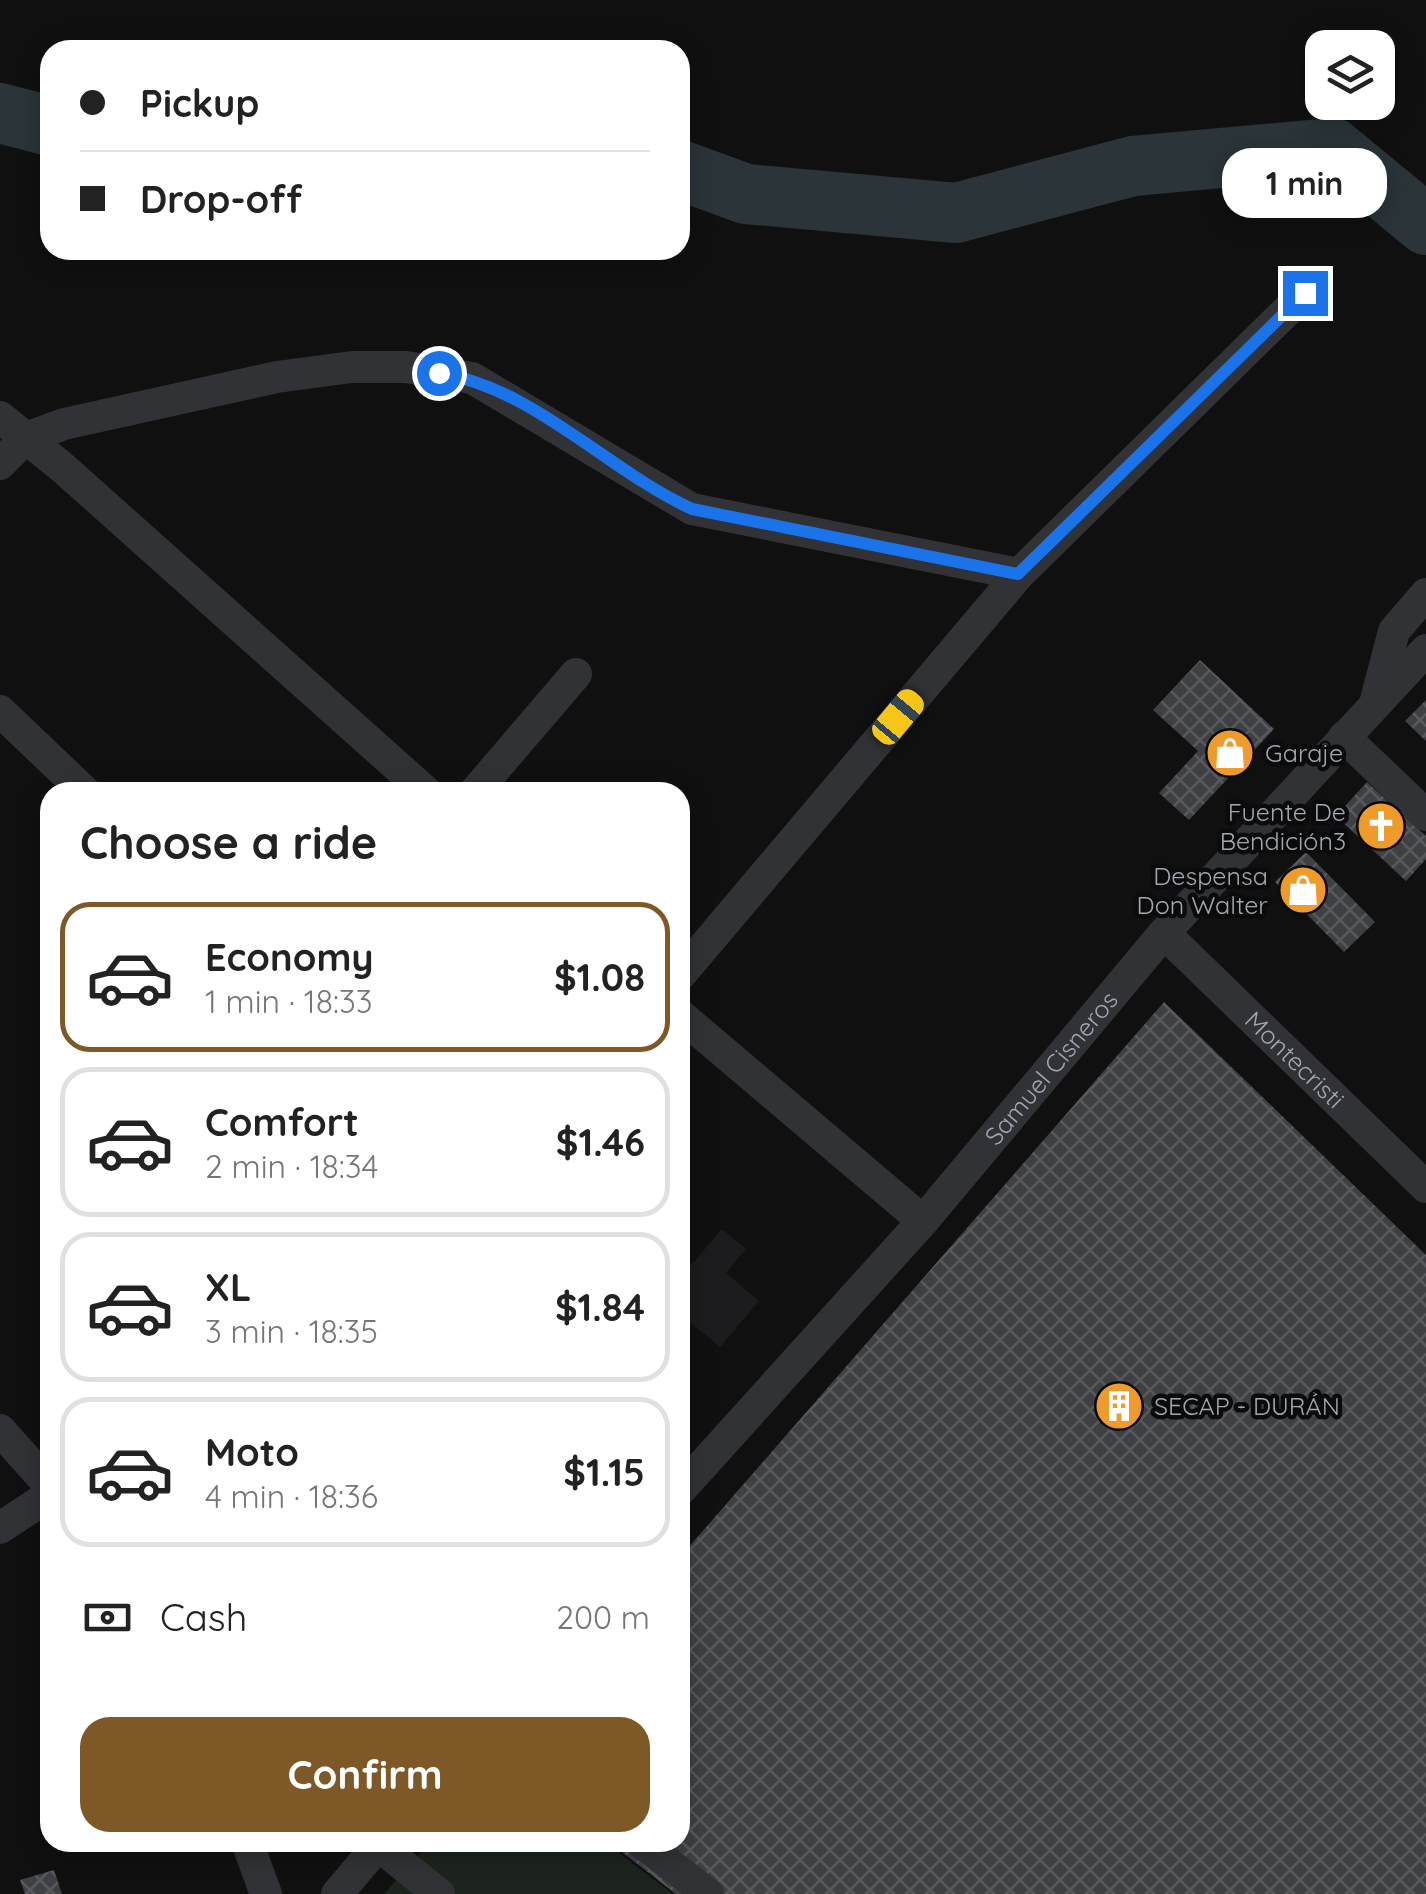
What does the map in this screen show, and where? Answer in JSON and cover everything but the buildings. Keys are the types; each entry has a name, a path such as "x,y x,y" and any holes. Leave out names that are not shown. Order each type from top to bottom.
{"street":[{"path":"690,963 1018,574 1305,293"},
{"path":"0,464 26,438 64,424 277,377 352,367 406,367 472,378 692,509 1018,574"},
{"path":"0,417 415,782"},
{"path":"1375,704 1394,631 1426,594"},
{"name":"Samuel Cisneros","path":"690,1479 924,1221 1164,933 1426,650"},
{"path":"483,782 576,674"},
{"path":"0,710 76,782"},
{"path":"1344,737 1426,815"},
{"name":"Montecristi","path":"1164,933 1426,1187"},
{"path":"690,1023 924,1221"},
{"path":"0,1430 40,1475"},
{"path":"0,1528 40,1502"},
{"path":"251,1852 266,1894"},
{"path":"337,1894 373,1852"},
{"path":"389,1852 439,1894"},
{"path":"655,1852 708,1894"}],"shaded area":[{"path":"722,1229 746,1249 726,1273 759,1301 720,1347 690,1322 690,1266"},
{"path":"421,1852 618,1852 673,1894 384,1894"}],"waterway":[{"path":"0,113 40,123"},
{"path":"690,174 746,194 956,213 1133,166 1333,148 1426,225"}],"place":[{"name":"Garaje","path":"1230,753"},
{"name":"Fuente De Bendición3","path":"1381,826"},
{"name":"Despensa Don Walter","path":"1303,890"},
{"name":"SECAP - DURÁN","path":"1119,1406"}],"route":[{"path":"439,373 472,378 536,412 663,496 692,509 1018,574 1305,293"}]}
